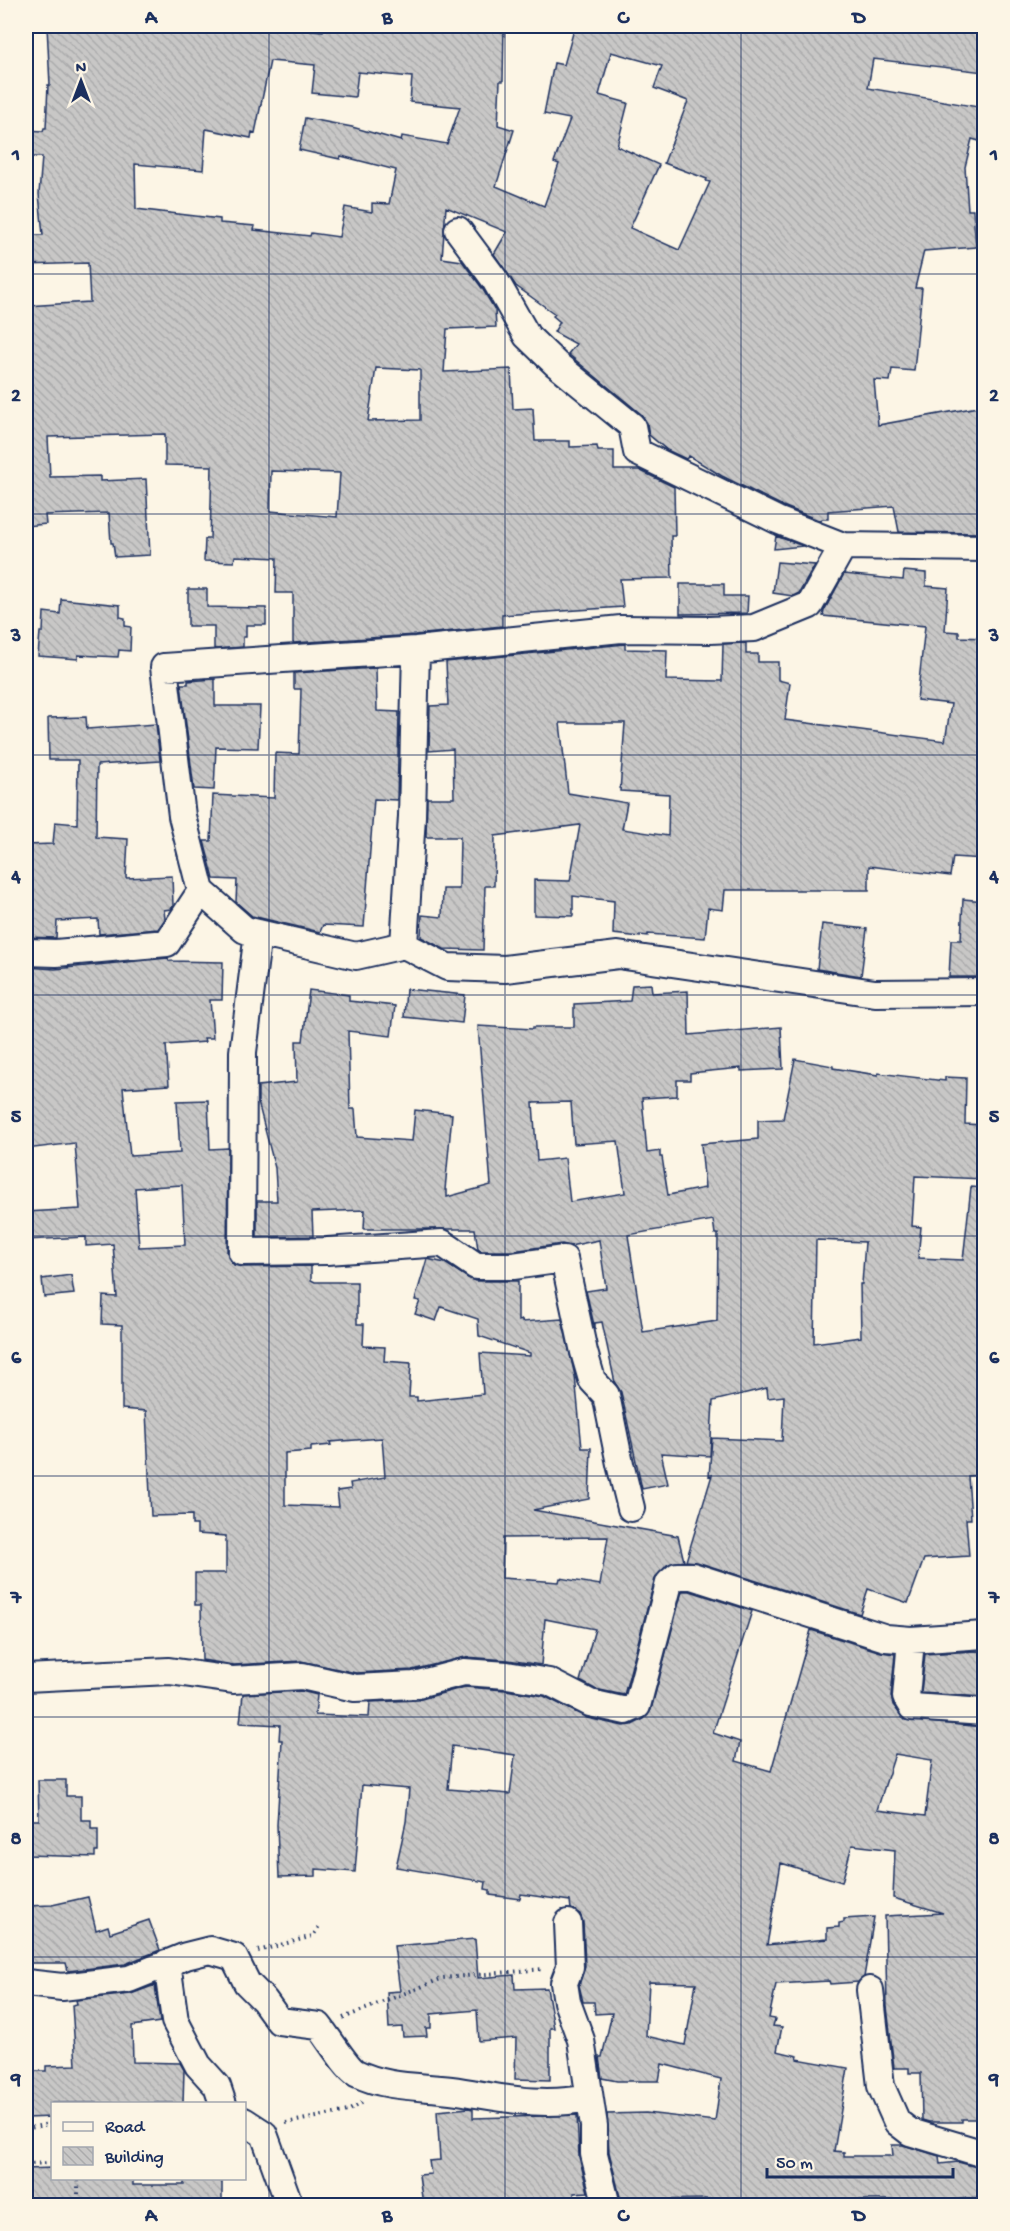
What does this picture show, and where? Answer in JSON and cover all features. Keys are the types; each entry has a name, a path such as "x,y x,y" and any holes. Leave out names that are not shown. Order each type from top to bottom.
{"street":[{"path":"458,230 495,280 527,336 556,364 632,426 637,452 777,520 843,546 984,548"},
{"path":"843,546 810,605 754,628 621,629 416,650 164,667 182,816 201,891 244,930 356,956 404,945 447,967 505,969 618,955 875,993 984,992"},
{"path":"404,945 412,816 416,650"},
{"path":"26,952 56,953 167,943 201,891"},
{"path":"258,933 243,1052 242,1252 327,1251 442,1243 476,1266 513,1266 564,1259 592,1380 606,1395 625,1490 631,1508"},
{"path":"26,1678 169,1671 233,1680 302,1676 355,1688 414,1685 464,1672 507,1675 549,1682 591,1703 626,1711 637,1706 669,1583 677,1576 692,1576 886,1638 910,1640 984,1635"},
{"path":"910,1640 906,1697 912,1707 984,1712"},
{"path":"568,1923 570,1967 564,1983 567,2002 581,2040 594,2126 594,2154 607,2205"},
{"path":"26,1983 63,1987 129,1979 186,1956 210,1950 234,1957 247,1983 264,2000 279,2021 319,2026 353,2072 394,2085 452,2090 526,2102 563,2103 588,2098"},
{"path":"167,1963 176,2021 198,2065 217,2086 223,2102"},
{"path":"870,1990 881,2086 897,2122 910,2132 984,2154"},
{"path":"254,2127 290,2205"}],"path":[{"path":"234,1957 313,1936 319,1926"},
{"path":"319,2026 443,1978 570,1967"},
{"path":"254,2127 277,2125 348,2110 394,2085"},
{"path":"26,2129 51,2123"},
{"path":"26,2164 51,2163"},
{"path":"78,2180 78,2205"}],"building":[{"path":"47,26 262,26 323,31 324,26 504,26 503,81 500,81 498,125 514,130 496,186 544,206 559,164 554,162 570,119 544,114 554,63 564,65 575,26 647,26 669,32 672,26 984,26 984,72 873,59 868,88 984,108 979,141 972,139 965,167 968,210 973,210 976,247 924,251 915,288 922,288 914,371 892,369 890,381 874,380 878,425 978,407 981,446 984,446 984,533 899,532 894,506 828,511 828,519 821,521 783,506 722,476 689,456 686,459 667,450 649,435 647,423 641,414 568,354 576,344 554,332 560,322 553,316 555,314 516,286 494,254 507,232 446,207 442,258 462,261 495,310 496,327 447,329 444,372 511,369 513,409 533,408 535,441 570,441 570,447 597,446 598,451 614,451 614,470 639,470 674,487 675,536 671,536 672,578 620,579 623,607 502,615 502,626 415,635 293,643 293,593 276,593 277,558 235,556 234,562 204,561 205,539 210,539 212,466 165,465 165,434 48,437 50,477 100,476 100,481 146,479 150,555 115,557 113,543 111,543 109,513 45,515 46,524 26,526 26,306 90,302 88,263 26,265 26,235 43,235 39,194 42,157 26,157 26,130 43,131 46,128 48,85 50,85","holes":["611,52 662,66 654,88 688,101 664,163 710,182 679,250 630,228 659,165 617,146 628,103 599,95","270,61 315,65 312,93 355,97 358,72 412,77 410,102 460,107 447,144 402,136 401,141 352,127 305,118 299,150 340,159 341,156 396,170 389,204 372,203 372,212 345,207 339,237 254,230 255,226 220,223 220,219 136,209 135,164 203,170 206,129 251,138 252,132 255,133","376,368 420,370 420,420 368,421","271,471 340,473 337,517 270,511"]},
{"path":"776,536 803,546 774,549"},
{"path":"777,562 815,565 799,593 793,596 773,593"},
{"path":"904,571 926,573 926,586 948,588 945,631 959,632 959,637 984,638 984,717 980,747 983,747 975,805 984,805 984,859 953,857 950,876 869,866 869,890 725,890 723,910 708,908 705,938 648,934 648,936 640,935 640,937 613,934 614,901 573,896 573,916 534,915 534,880 570,881 580,825 495,836 494,886 485,886 483,950 444,949 421,937 422,915 442,917 443,889 459,889 460,837 426,837 427,798 454,798 453,749 429,751 430,706 448,705 446,662 625,644 625,649 667,650 666,680 722,681 723,644 746,643 746,654 758,654 758,662 778,662 778,680 790,683 785,720 945,741 951,704 917,700 925,626 823,616 844,574 903,580","holes":["560,723 625,723 620,791 669,794 668,836 622,829 627,803 568,793"]},
{"path":"680,584 724,584 724,596 748,596 747,613 680,614"},
{"path":"188,589 207,589 207,607 266,608 266,625 246,625 243,647 214,649 214,626 188,626"},
{"path":"61,599 120,605 120,617 125,618 125,626 131,627 130,651 119,650 118,657 78,655 78,659 38,656 44,612 60,614"},
{"path":"376,668 377,711 399,712 397,800 374,799 364,927 323,925 320,932 252,916 236,902 237,880 214,879 204,841 211,841 213,795 274,798 275,753 299,754 301,689 294,689 294,673"},
{"path":"215,679 215,706 260,706 258,748 216,747 214,790 194,789 181,684 188,684 188,681"},
{"path":"86,717 87,729 156,724 160,761 97,765 96,837 128,839 126,878 172,876 173,906 171,909 164,910 165,919 158,929 99,934 98,919 57,921 56,938 26,937 26,845 53,844 55,822 77,824 78,760 49,760 48,718"},
{"path":"963,899 984,901 984,977 949,977 951,940 961,940"},
{"path":"822,924 867,929 861,976 817,969"},
{"path":"168,958 169,961 223,962 222,1000 210,1000 213,1038 204,1038 205,1042 166,1045 169,1085 123,1088 130,1156 180,1153 177,1101 208,1100 210,1149 228,1148 227,1252 229,1259 234,1265 242,1267 311,1266 311,1280 315,1282 357,1282 357,1324 364,1324 363,1346 385,1347 384,1361 411,1363 409,1397 417,1397 417,1401 483,1394 480,1353 530,1356 530,1353 479,1336 478,1319 441,1307 436,1321 415,1314 420,1301 415,1300 427,1259 445,1263 475,1281 518,1281 518,1321 562,1319 575,1376 582,1448 591,1448 589,1499 533,1510 678,1536 684,1561 667,1565 655,1579 624,1695 595,1689 580,1681 595,1629 545,1619 541,1665 465,1657 412,1670 356,1673 301,1661 234,1665 202,1660 201,1605 195,1605 195,1573 226,1573 226,1536 197,1534 197,1525 192,1525 192,1515 151,1516 146,1411 122,1409 122,1325 102,1324 103,1296 117,1297 113,1244 86,1246 86,1237 26,1240 26,1212 80,1209 75,1143 26,1149 26,967 55,969","holes":["182,1185 185,1245 139,1247 135,1188","382,1438 385,1477 350,1483 351,1489 337,1491 339,1507 285,1505 285,1453 311,1451 311,1447 331,1445 330,1442","608,1537 600,1585 560,1578 559,1582 502,1578 503,1538"]},
{"path":"651,984 652,993 688,991 689,1035 781,1027 783,1069 741,1071 741,1068 690,1073 690,1080 677,1080 677,1096 642,1098 647,1153 660,1151 668,1195 705,1188 701,1144 758,1139 758,1120 783,1119 795,1059 878,1075 878,1073 945,1081 945,1077 966,1078 965,1124 984,1125 984,1179 915,1176 912,1226 921,1227 918,1258 963,1260 971,1187 984,1188 984,1389 979,1390 982,1475 968,1476 971,1519 966,1519 969,1556 924,1559 908,1603 868,1589 860,1614 697,1562 686,1561 712,1475 709,1476 712,1438 782,1441 784,1396 768,1398 767,1388 713,1401 710,1456 661,1453 668,1484 642,1489 621,1392 615,1383 602,1322 595,1323 595,1329 586,1291 606,1288 599,1240 570,1246 562,1244 512,1251 481,1251 478,1249 475,1229 364,1229 365,1210 312,1212 313,1236 257,1237 257,1201 277,1201 275,1168 258,1102 258,1086 297,1082 296,1041 303,1041 309,990 349,995 349,1001 395,1006 391,1036 348,1031 350,1109 355,1109 357,1137 412,1141 415,1110 452,1114 445,1190 447,1190 447,1197 491,1185 478,1026 533,1029 533,1027 574,1027 574,1004 630,1001 632,985","holes":["571,1102 574,1144 618,1141 625,1193 570,1202 565,1158 537,1161 533,1103","713,1220 715,1234 718,1234 717,1321 643,1332 628,1235","816,1240 865,1242 862,1284 860,1284 861,1337 814,1343"]},
{"path":"406,989 465,995 462,1023 404,1017"},
{"path":"71,1275 74,1294 44,1297 42,1279"},
{"path":"682,1591 690,1591 752,1611 713,1733 740,1742 736,1761 771,1771 811,1630 881,1652 895,1654 891,1696 893,1705 905,1720 984,1727 984,2116 978,2116 978,2119 962,2119 962,2122 922,2120 921,2073 909,2073 909,2068 894,2068 887,2006 885,1916 943,1913 893,1898 895,1850 852,1845 842,1882 781,1863 767,1945 827,1939 827,1928 839,1927 839,1923 844,1922 844,1919 874,1917 864,1977 858,1982 776,1984 769,2018 775,2019 773,2026 782,2027 777,2051 798,2056 797,2059 848,2068 834,2151 844,2152 844,2156 893,2156 892,2145 903,2145 939,2156 940,2164 958,2162 984,2169 984,2196 938,2202 938,2205 896,2205 895,2200 828,2200 828,2205 715,2205 715,2199 649,2200 649,2205 622,2205 609,2152 607,2114 646,2113 715,2121 721,2079 662,2064 659,2081 617,2081 602,2078 599,2057 602,2057 612,2013 595,2014 594,2002 583,2002 579,1985 585,1966 583,1922 580,1914 571,1909 570,1901 521,1894 520,1899 490,1895 490,1890 485,1889 486,1882 396,1867 406,1822 409,1789 362,1785 355,1872 316,1869 316,1876 279,1877 277,1825 282,1740 279,1740 280,1725 240,1723 243,1694 301,1691 317,1695 315,1715 369,1717 370,1702 418,1700 465,1687 544,1696 587,1718 623,1726 632,1725 644,1719 651,1710","holes":["452,1746 515,1755 510,1794 448,1789","895,1754 932,1760 925,1816 877,1810","649,1982 696,1983 685,2045 646,2036"]},
{"path":"984,1652 984,1697 921,1693 925,1654"},
{"path":"38,1780 66,1780 66,1796 81,1796 81,1820 91,1820 91,1829 98,1829 98,1852 95,1852 95,1857 26,1855 26,1820 39,1820"},
{"path":"88,1897 96,1930 108,1926 110,1933 149,1920 160,1950 125,1964 68,1971 66,1963 26,1963 26,1906 52,1905"},
{"path":"475,1939 478,1978 514,1975 515,1989 547,1988 554,2028 550,2028 550,2080 515,2079 516,2038 479,2041 477,2010 431,2014 431,2028 426,2028 427,2036 403,2037 402,2027 389,2028 387,1992 400,1991 394,1946"},
{"path":"155,1985 160,2022 132,2026 133,2062 180,2063 184,2070 183,2102 51,2102 51,2117 26,2118 26,2071 46,2071 46,2066 76,2065 72,2005 77,2004 76,2000 131,1994"},
{"path":"473,2109 473,2118 577,2115 579,2157 588,2192 574,2193 575,2204 528,2205 528,2201 423,2205 419,2175 431,2174 429,2161 440,2160 437,2111"},
{"path":"51,2168 51,2180 133,2180 133,2185 184,2185 184,2180 222,2180 222,2205 26,2205 26,2169"}]}
